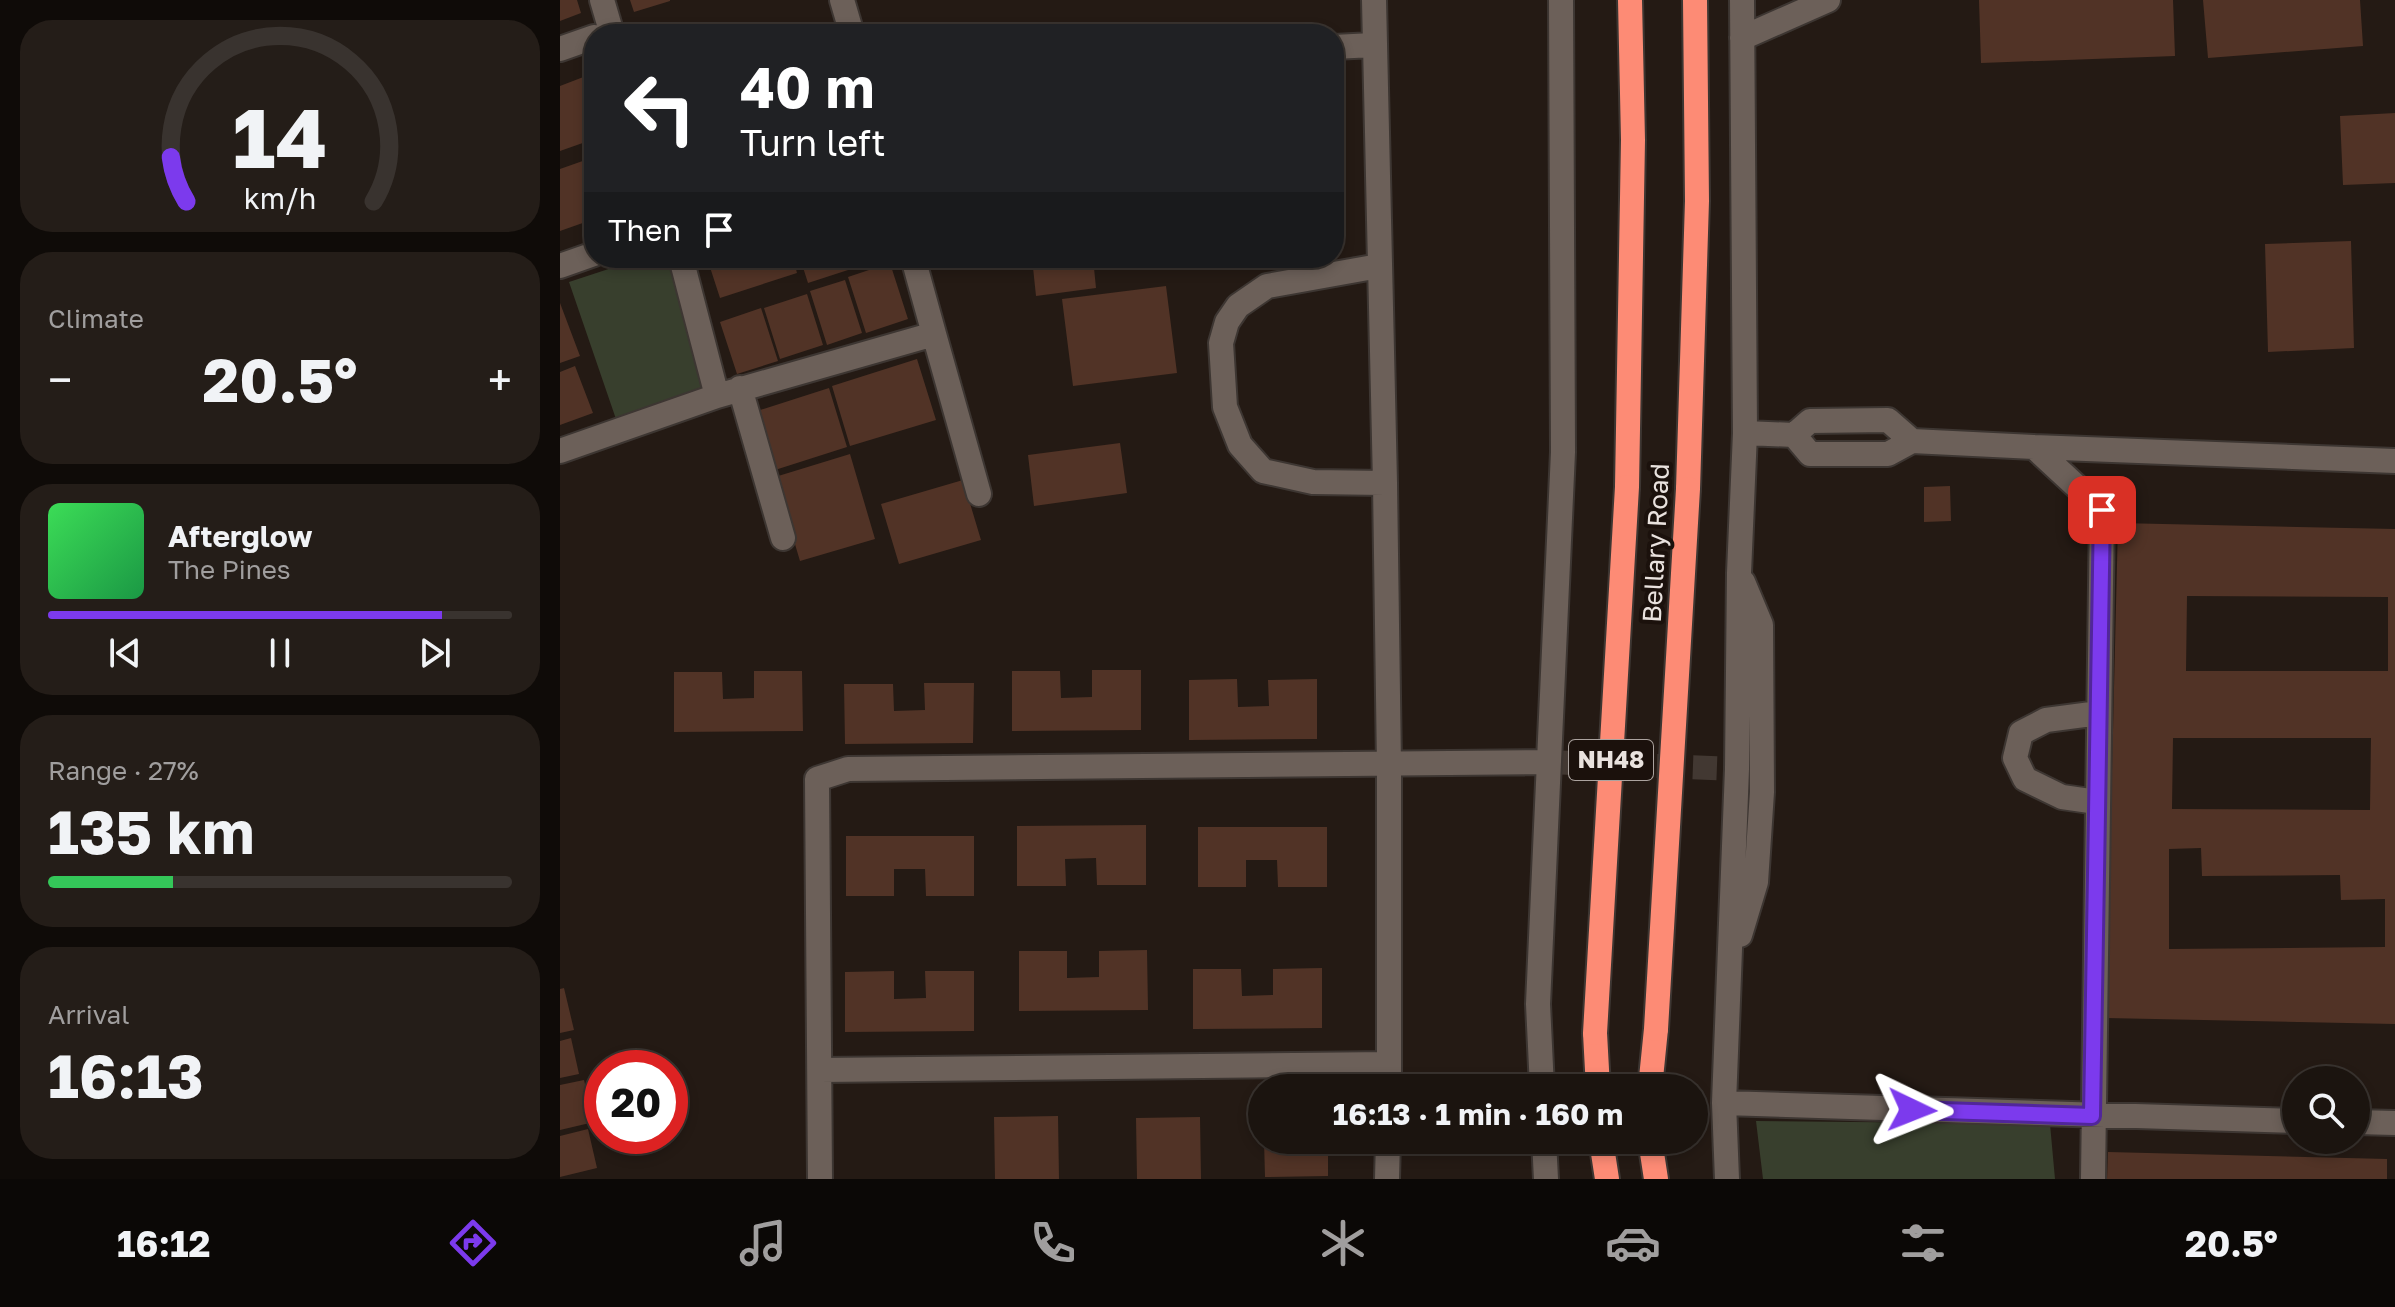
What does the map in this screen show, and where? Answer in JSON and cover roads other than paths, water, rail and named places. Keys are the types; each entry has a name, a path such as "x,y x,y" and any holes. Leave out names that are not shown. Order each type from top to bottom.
{"highway":[{"name":"Bellary Road","path":"1597,1074 1595,1033 1627,487 1633,140 1630,0"},
{"name":"Bellary Road","path":"1651,1074 1688,489 1697,201 1695,0"},
{"path":"1603,1154 1607,1179"},
{"path":"1652,1154 1656,1179"}],"street":[{"path":"602,0 604,24"},
{"path":"842,0 849,24"},
{"path":"1374,0 1389,766 1389,1074"},
{"path":"1541,1074 1538,1004 1563,452 1561,0"},
{"path":"1727,1179 1724,1103 1737,769 1739,573 1745,433 1742,0"},
{"path":"1742,38 1828,0"},
{"path":"560,49 584,41"},
{"path":"1344,46 1373,45"},
{"path":"560,266 584,258"},
{"path":"1379,266 1267,286 1238,306 1227,322 1221,343 1225,407 1240,445 1263,471 1313,482 1385,483"},
{"path":"685,268 783,538"},
{"path":"916,268 979,494"},
{"path":"560,451 728,392 934,334"},
{"path":"1745,433 1794,435 1810,421 1888,420 1912,441"},
{"path":"1794,435 1810,454 1888,454 1912,441 2395,461"},
{"path":"2034,447 2102,510 2093,1179"},
{"path":"2097,802 2062,797 2025,779 2015,758 2021,733 2046,720 2099,713"},
{"path":"820,1179 817,779 848,769 1389,766 1549,762"},
{"path":"820,1070 1248,1075"},
{"path":"1724,1103 2282,1121"},
{"path":"2370,1122 2395,1123"},
{"path":"1387,1179 1388,1154"},
{"path":"1545,1154 1546,1179"}],"tunnel":[{"path":"1549,762 1737,769"}]}
